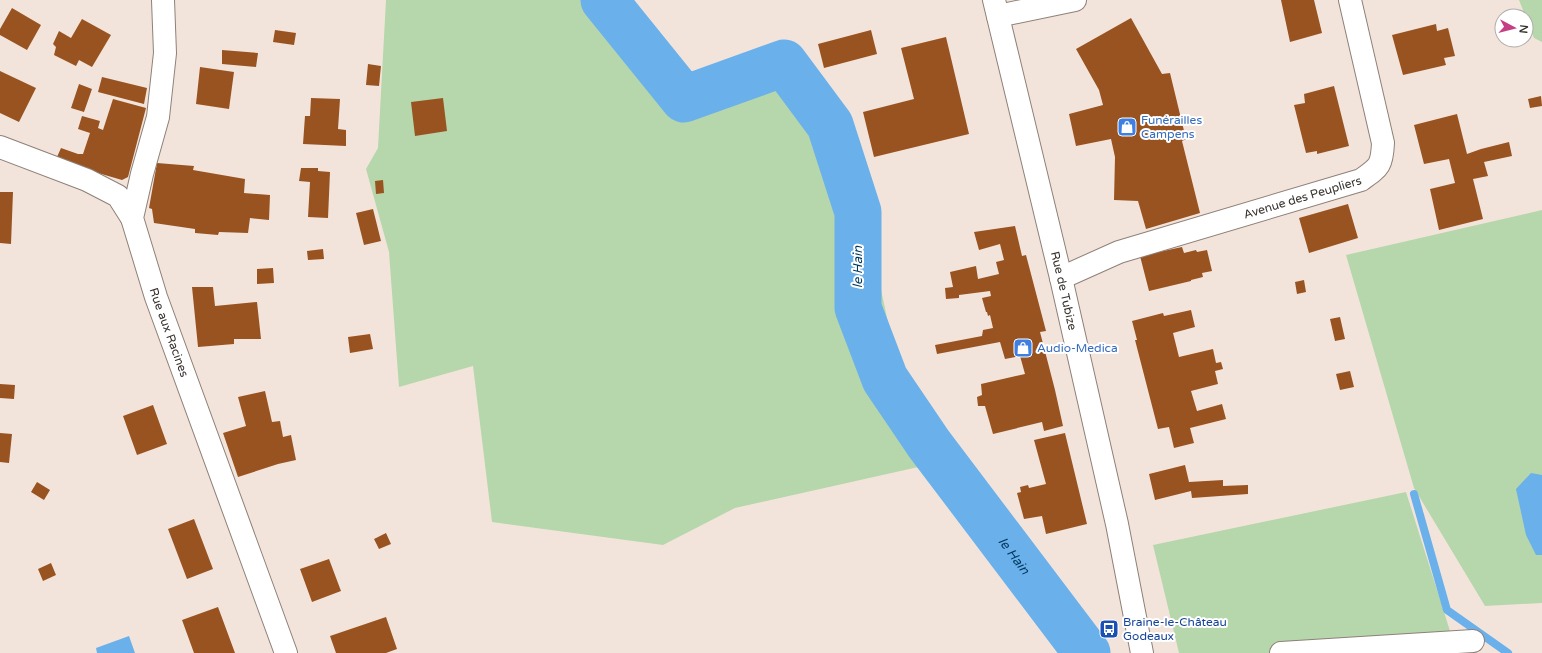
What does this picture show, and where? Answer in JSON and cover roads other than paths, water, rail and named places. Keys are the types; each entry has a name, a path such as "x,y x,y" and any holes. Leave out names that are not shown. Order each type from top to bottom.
{"street":[{"name":"Rue aux Racines","path":"163,0 165,53 158,117 142,174 132,218 156,296 286,653"},
{"path":"996,8 1075,0"},
{"name":"Avenue des Peupliers","path":"1061,278 1119,252 1361,180 1378,168 1382,158 1383,143 1350,0"},
{"name":"Rue de Tubize","path":"996,8 1061,278 1117,524 1142,653"},
{"path":"0,147 87,180 118,196 132,218"},
{"path":"1281,653 1472,641"}],"water":[{"path":"1531,473 1542,475 1542,555 1536,555 1526,535 1516,489"},
{"path":"129,636 135,653 97,653 96,648"}],"waterway":[{"name":"le Hain","path":"604,0 684,99 784,63 830,125 858,212 858,308 885,379 929,444 1087,653"},
{"path":"1414,494 1447,610 1508,653"}],"place":[{"name":"Funérailles Campens","path":"1127,127"},
{"name":"Audio-Medica","path":"1023,348"},
{"name":"Braine-le-Château Godeaux","path":"1109,629"}]}
